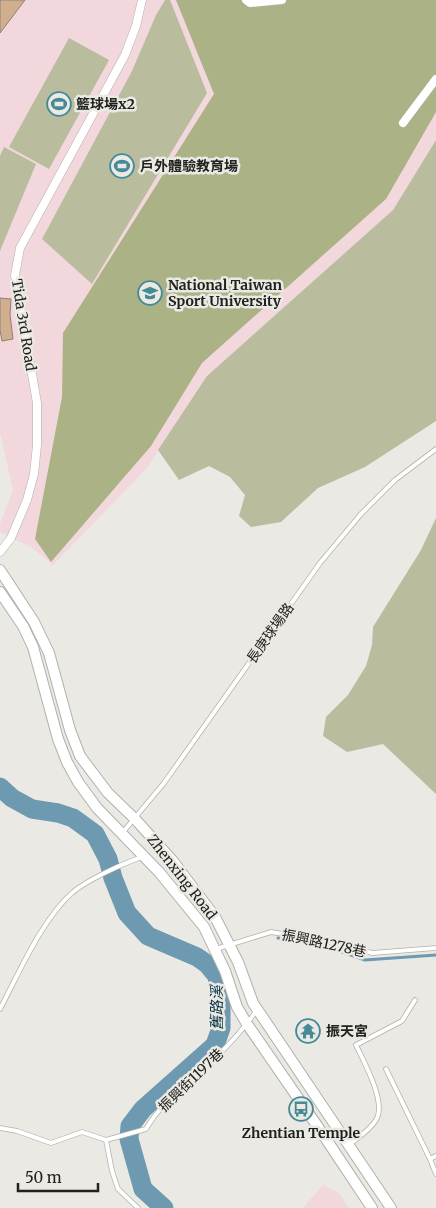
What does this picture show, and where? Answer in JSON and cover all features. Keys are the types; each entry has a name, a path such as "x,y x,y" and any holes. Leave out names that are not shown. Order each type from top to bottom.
{"street":[{"name":"Tida 3rd Road","path":"0,552 11,538 27,500 34,474 37,445 37,403 15,275 20,248 125,55 136,26 142,0"},
{"path":"246,0 250,3 278,2 282,0"},
{"path":"403,123 436,79"},
{"name":"Zhenxing Road","path":"0,570 34,622 49,653 70,730 80,756 108,794 135,819 172,860 210,910 238,962 257,1010 391,1208"},
{"name":"Zhenxing Road","path":"0,592 23,626 33,647 58,739 67,762 78,782 97,808 159,872 204,927 225,971 237,1007 247,1024 372,1208"}],"lane":[{"name":"長庚球場路","path":"122,834 164,783 320,563 361,514 395,480 436,449"},
{"path":"0,1009 23,964 53,914 74,892 121,864 144,857"},
{"name":"振興路1278巷","path":"215,949 271,932 337,943 372,953 436,948"},
{"path":"348,1145 377,1120 379,1110 378,1098 369,1072 356,1046 402,1021 415,1000"},
{"name":"振興街1197巷","path":"106,1140 146,1129 168,1101 217,1057 257,1010"},
{"path":"386,1068 436,1174"},
{"path":"0,1128 17,1130 51,1144 82,1132 106,1140 112,1171 118,1189 138,1208"},
{"path":"430,1159 436,1156"}],"shaded area":[{"name":"National Taiwan Sport University","path":"0,0 436,0 436,140 393,210 207,376 147,468 53,565 31,547 0,532 0,524 13,490 0,432"},
{"path":"323,1185 339,1193 349,1208 303,1208"}],"green space":[{"name":"戶外體驗教育場","path":"165,0 170,0 207,93 92,284 42,239 132,71 156,15"},
{"path":"176,0 436,0 436,112 386,199 202,363 151,446 51,562 35,539 62,397 63,333 214,94"},
{"name":"籃球場x2","path":"69,38 109,60 49,169 9,147"},
{"path":"436,140 436,421 365,467 318,488 281,522 251,527 239,516 245,495 230,477 209,466 179,480 158,450 207,376 393,210"},
{"path":"4,147 36,164 0,251 0,156"},
{"path":"436,518 436,794 383,744 347,752 323,736 326,717 348,695 366,666 372,645 373,627 421,550"}],"building":[{"path":"0,0 25,0 0,33"},
{"path":"0,298 11,299 10,315 13,339 2,341 0,330"}],"waterway":[{"name":"舊路溪","path":"0,787 12,798 32,809 58,813 73,818 95,834 108,859 113,878 127,913 148,936 197,957 207,964 217,976 221,1002 221,1028 215,1045 143,1109 130,1126 129,1139 143,1189 164,1208"},
{"path":"278,938 331,948 365,960 436,955"}],"place":[{"name":"籃球場x2","path":"59,104"},
{"name":"戶外體驗教育場","path":"122,166"},
{"name":"National Taiwan Sport University","path":"150,293"},
{"name":"振天宮","path":"308,1031"},
{"name":"Zhentian Temple","path":"301,1109"}]}
